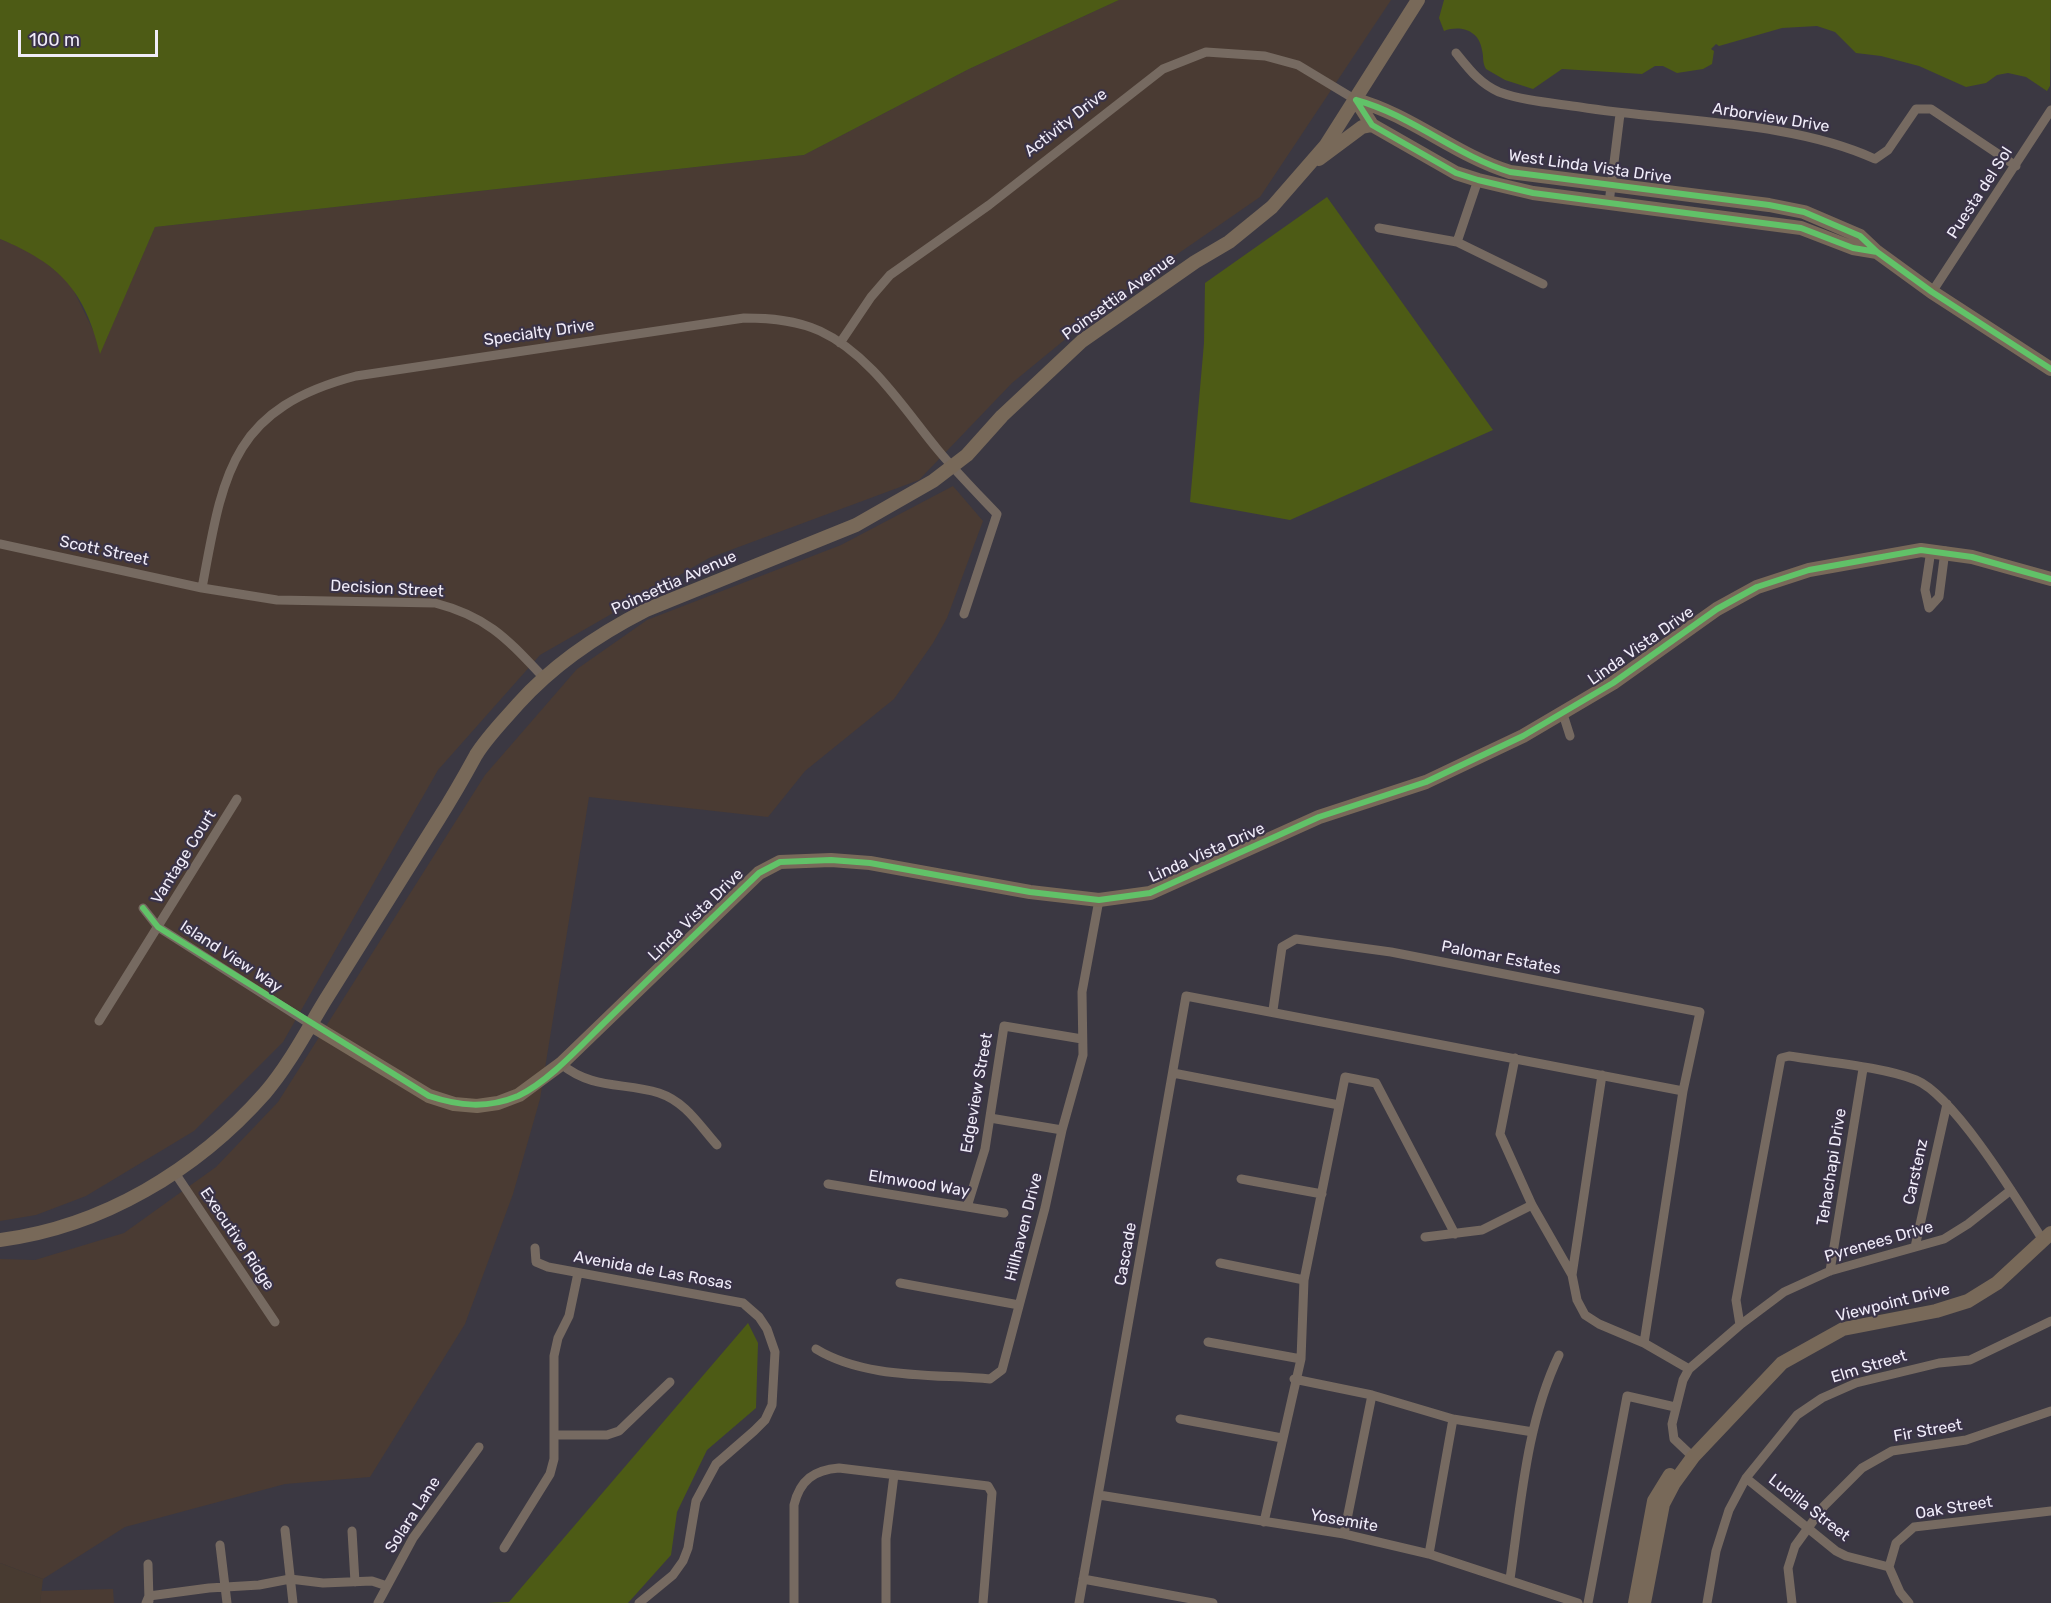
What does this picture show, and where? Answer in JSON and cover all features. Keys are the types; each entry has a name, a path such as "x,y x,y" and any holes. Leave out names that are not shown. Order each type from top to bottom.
{"main road":[{"name":"Poinsettia Avenue","path":"0,1240 25,1237 82,1220 130,1200 175,1173 219,1140 266,1092 477,754 520,703 545,679 567,660 617,625 646,610 856,525 906,498 952,466 1082,341 1195,262 1229,242 1272,207 1285,190 1312,163 1356,100 1418,0"},
{"name":"West Linda Vista Drive","path":"1356,100 1372,125 1456,173 1478,180 1533,193 1801,228 1852,248 1877,252"},
{"name":"West Linda Vista Drive","path":"1356,100 1383,107 1485,164 1530,175 1613,184 1804,212 1860,236 1877,252 1932,292 2051,369"},
{"path":"1312,163 1326,156 1362,127 1372,125"},
{"name":"Linda Vista Drive","path":"310,1024 429,1096 454,1104 477,1106 519,1095 561,1064 759,873 780,862 818,860 870,863 1030,892 1099,900 1150,893 1171,886 1319,817 1426,782 1523,736 1613,683 1718,609 1757,587 1809,570 1938,551 2051,579"},
{"name":"Viewpoint Drive","path":"1644,1603 1663,1504 1674,1483 1693,1457 1760,1383 1782,1363 1843,1329 1936,1311 1968,1301 1997,1283 2048,1238"},
{"name":"Viewpoint Drive","path":"1635,1603 1654,1501 1676,1467 1693,1457"}],"street":[{"name":"Activity Drive","path":"840,343 871,297 890,275 989,205 1162,69 1206,52 1265,56 1298,65 1356,100"},
{"name":"Arborview Drive","path":"1456,53 1476,78 1498,91 1524,99 1620,114 1787,133 1852,148 1875,159 1888,150 1916,109 1931,109 2016,166"},
{"name":"Puesta del Sol","path":"1932,292 2051,110"},
{"path":"1610,203 1620,114"},
{"path":"1457,242 1478,180"},
{"path":"1379,228 1457,242 1543,285"},
{"name":"Specialty Drive","path":"202,588 219,498 235,457 250,435 278,409 319,385 356,376 744,318 768,318 794,322 820,331 840,343 871,369 952,466 997,514 964,614"},
{"name":"Scott Street","path":"0,544 202,588"},
{"path":"1938,551 1939,597 1929,608 1925,590 1938,551"},
{"name":"Decision Street","path":"202,588 277,600 435,603 459,609 485,621 505,637 545,679"},
{"path":"1563,714 1570,736"},
{"name":"Vantage Court","path":"99,1022 237,799"},
{"name":"Hillhaven Drive","path":"816,1349 836,1361 887,1370 990,1379 1002,1370 1046,1208 1062,1130 1083,1055 1083,992 1099,900"},
{"name":"Island View Way","path":"143,908 158,927 310,1024"},
{"name":"Palomar Estates","path":"1273,1010 1282,947 1296,939 1391,952 1700,1012 1683,1091"},
{"name":"Cascade","path":"1079,1603 1186,996 1273,1010"},
{"path":"1273,1010 1683,1091 1644,1343"},
{"name":"Edgeview Street","path":"967,1206 985,1149 1004,1026 1082,1039"},
{"path":"1740,1325 1736,1300 1780,1058 1790,1056 1899,1074 1918,1081 1947,1104 2048,1238"},
{"path":"1515,1058 1500,1134 1532,1205 1572,1275 1577,1300 1585,1315 1599,1324 1644,1343 1689,1369"},
{"path":"561,1064 587,1081 659,1093 677,1102 696,1118 717,1145"},
{"name":"Tehachapi Drive","path":"1830,1271 1863,1069"},
{"path":"1173,1073 1339,1105"},
{"path":"1572,1275 1602,1075"},
{"path":"1264,1522 1294,1379 1301,1359 1304,1280 1345,1077 1376,1083 1455,1234"},
{"name":"Carstenz","path":"1915,1247 1947,1104"},
{"path":"990,1118 1062,1130"},
{"name":"Executive Ridge","path":"175,1173 274,1322"},
{"path":"1241,1179 1322,1194"},
{"name":"Elmwood Way","path":"828,1184 1004,1213"},
{"name":"Pyrenees Drive","path":"1693,1457 1674,1439 1672,1424 1675,1407 1689,1369 1740,1325 1784,1293 1830,1271 1952,1234 2011,1190"},
{"path":"1425,1237 1482,1230 1532,1205"},
{"name":"Avenida de Las Rosas","path":"535,1248 536,1262 578,1273 743,1303 759,1317 768,1329 775,1352 772,1405 765,1420 716,1464 696,1501 688,1548 683,1561 673,1575 639,1603"},
{"path":"1220,1263 1304,1280"},
{"path":"504,1548 550,1474 555,1435 554,1356 558,1338 569,1316 578,1273"},
{"path":"900,1283 1019,1305"},
{"name":"Elm Street","path":"1707,1603 1716,1551 1725,1520 1746,1478 1797,1415 1822,1398 1875,1378 1939,1363 1970,1360 2051,1321"},
{"path":"1208,1342 1301,1359"},
{"path":"1510,1579 1533,1432 1545,1385 1559,1356"},
{"path":"1294,1379 1372,1395 1453,1419 1533,1432"},
{"path":"555,1435 607,1435 619,1431 669,1382"},
{"path":"1344,1534 1372,1395"},
{"path":"1588,1603 1627,1396 1675,1407"},
{"name":"Fir Street","path":"1792,1603 1788,1568 1795,1546 1840,1489 1862,1468 1892,1451 1966,1440 2051,1411"},
{"path":"1180,1419 1282,1438"},
{"path":"1429,1554 1453,1419"},
{"name":"Solara Lane","path":"378,1603 417,1532 479,1446"},
{"path":"794,1603 794,1505 803,1482 825,1469 894,1474 988,1486 992,1493 983,1603"},
{"path":"886,1603 886,1539 894,1474"},
{"name":"Lucilla Street","path":"1746,1478 1821,1539 1846,1556 1889,1567"},
{"name":"Yosemite","path":"1099,1495 1344,1534 1429,1554 1578,1603"},
{"name":"Oak Street","path":"1889,1567 1896,1543 1914,1527 2051,1511"},
{"path":"285,1530 293,1603"},
{"path":"352,1531 355,1582"},
{"path":"220,1545 227,1603"},
{"path":"148,1564 148,1601 225,1586 259,1585 290,1579 372,1581 387,1586"},
{"path":"1889,1567 1900,1592 1909,1603"},
{"path":"1083,1579 1213,1603"},
{"path":"187,1592 188,1603"}],"shaded area":[{"path":"1119,0 1391,0 1260,197 1124,291 1012,383 919,480 709,558 540,655 438,770 283,1042 194,1131 86,1196 36,1215 0,1221 0,239 34,253 70,283 96,336 100,353 155,227 804,155 969,69"},
{"path":"953,486 983,521 947,618 933,643 894,699 805,771 768,817 589,797 540,1099 513,1194 465,1324 370,1477 285,1484 125,1527 43,1579 0,1563 0,1259 35,1260 124,1233 216,1167 278,1102 485,775 577,669 647,620 841,545"},
{"path":"0,1563 43,1579 40,1603 0,1603"},
{"path":"113,1589 114,1603 40,1603 41,1591"}],"green space":[{"path":"0,0 1119,0 969,69 804,155 155,227 100,354 86,313 67,282 39,259 0,239"},
{"path":"1444,0 2051,0 2050,86 2047,91 2026,77 2008,73 1997,75 1986,83 1966,87 1919,66 1881,56 1856,53 1835,32 1817,26 1782,28 1719,46 1716,44 1711,49 1714,51 1712,64 1703,69 1677,73 1663,66 1655,66 1642,74 1562,69 1533,89 1505,80 1486,69 1480,43 1473,34 1462,29 1444,31 1439,18"},
{"path":"1327,197 1493,430 1290,520 1190,502 1204,343 1205,283"},
{"path":"748,1323 758,1343 756,1408 707,1450 677,1512 671,1555 628,1603 487,1603 509,1602"}],"cycle path":[{"path":"1356,100 1396,115 1470,156 1510,172 1769,205 1804,212 1860,236 1877,252 1932,292 2051,369"},
{"path":"1356,100 1372,125 1456,173 1478,180 1533,193 1801,228 1853,248 1877,252"},
{"path":"143,908 158,927 429,1096 462,1104 495,1103 518,1096 554,1072 759,873 780,862 831,860 870,863 1030,892 1099,900 1150,893 1319,817 1426,782 1523,736 1613,683 1717,609 1757,587 1809,570 1921,550 1972,557 2051,579"}]}
